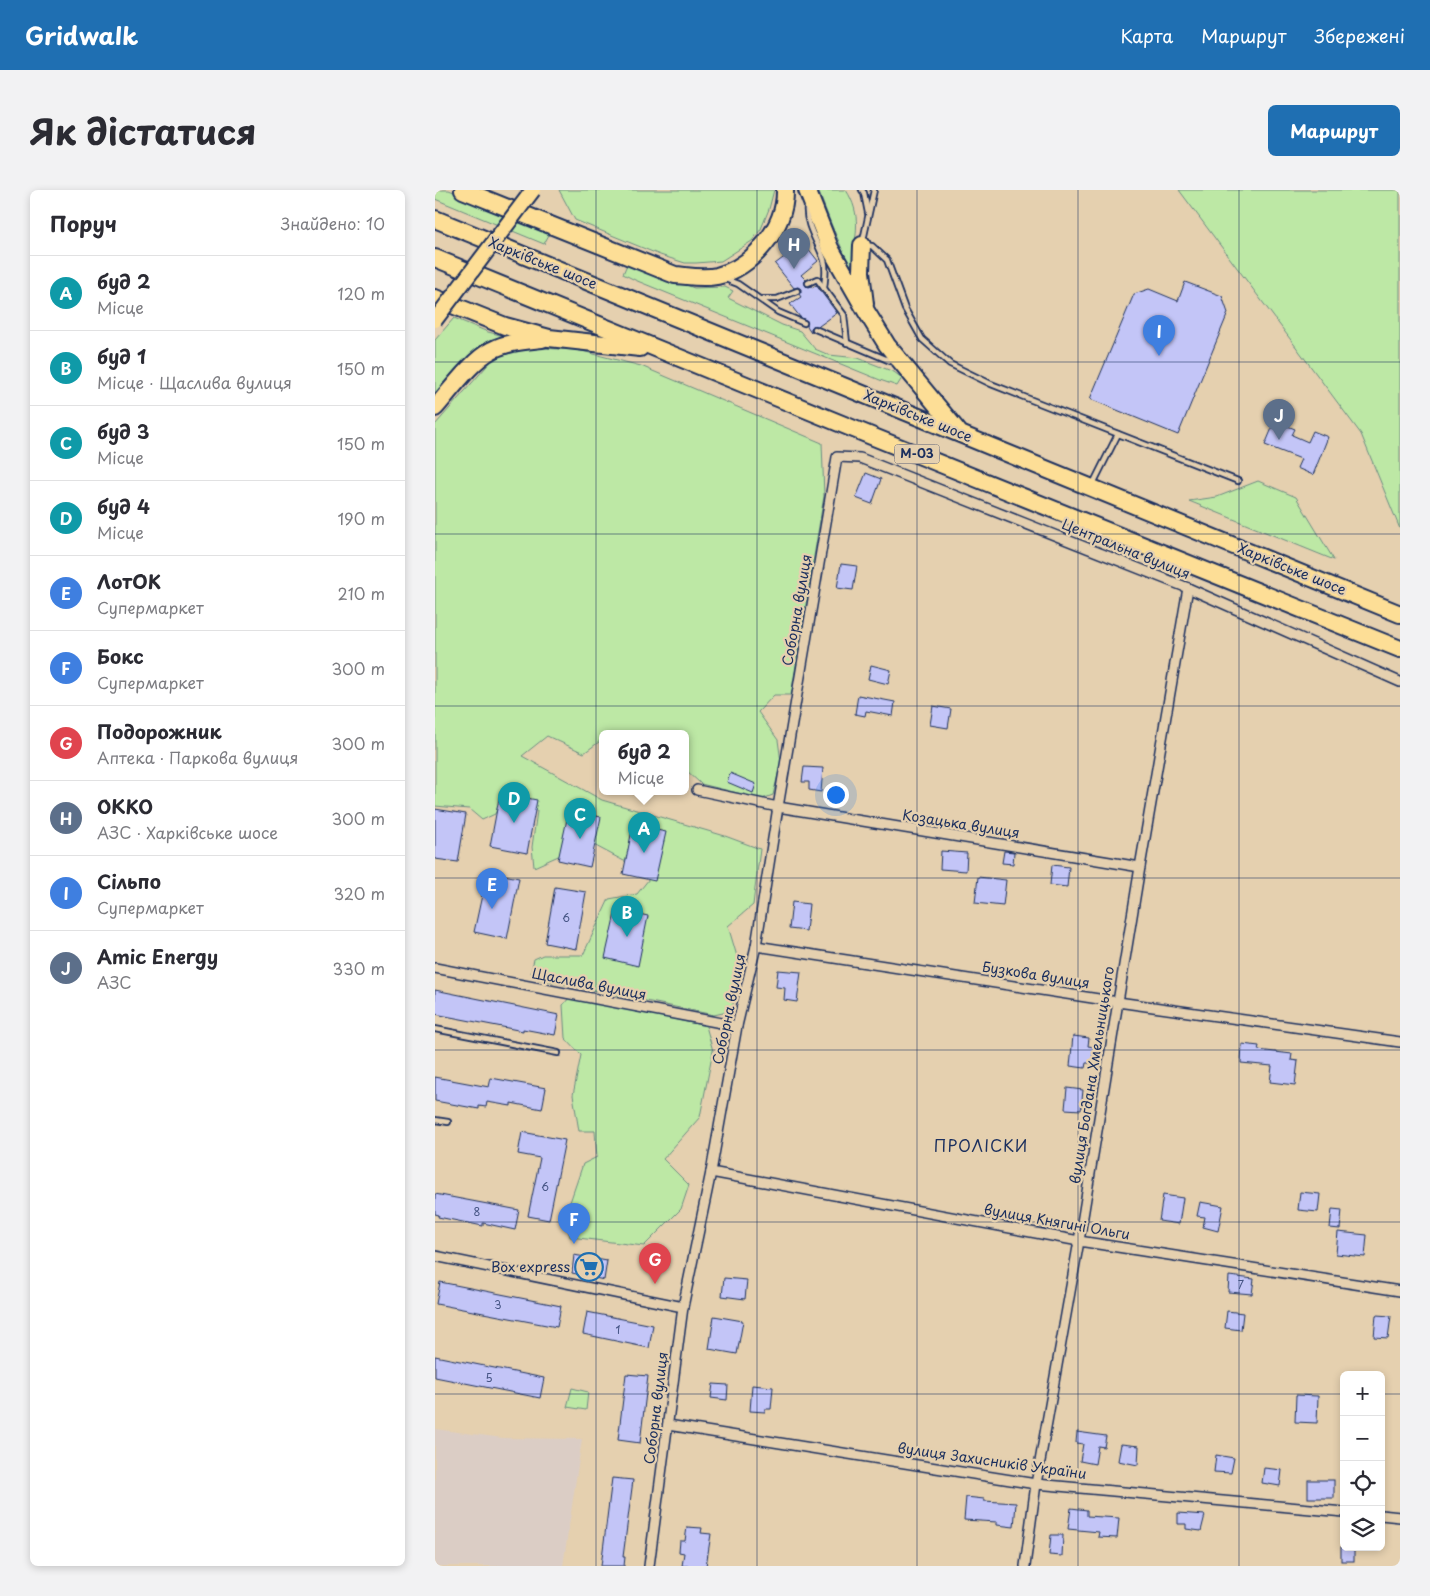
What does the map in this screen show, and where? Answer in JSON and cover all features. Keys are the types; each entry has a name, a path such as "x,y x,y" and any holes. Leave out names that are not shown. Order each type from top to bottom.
{"highway":[{"path":"463,190 675,275 705,277 732,271 750,260 765,244 780,214 785,190"},
{"path":"808,194 830,248 887,345 959,433"},
{"name":"Харківське шосе","path":"435,219 1400,614"},
{"path":"862,246 861,272 866,311"},
{"name":"М-03","path":"435,258 1400,649"},
{"path":"435,298 505,326 549,338 660,350"},
{"path":"435,408 472,366 491,350 511,343 549,338"}],"main road":[{"path":"435,320 533,190"}],"street":[{"name":"Центральна вулиця","path":"837,457 860,458 1188,588 1400,682"},
{"name":"Соборна вулиця","path":"649,1566 683,1307 711,1172 737,1026 756,946 837,457"},
{"name":"вулиця Богдана Хмельницького","path":"1025,1566 1036,1484 1079,1241 1188,588"},
{"name":"Козацька вулиця","path":"697,790 778,807 1140,867"},
{"name":"Бузкова вулиця","path":"756,946 1118,1002 1400,1042"},
{"name":"Щаслива вулиця","path":"435,968 737,1026"},
{"name":"вулиця Княгині Ольги","path":"711,1172 1079,1241 1400,1291"},
{"path":"435,1256 683,1307"},
{"name":"вулиця Захисників України","path":"668,1425 1036,1484 1340,1512"},
{"path":"1385,1516 1400,1517"}],"lane":[{"path":"861,190 864,193 868,215"},
{"path":"874,190 862,246 872,246 887,260 905,309 922,339 950,364 991,384 1238,481"},
{"path":"808,194 807,211 811,227 825,261 824,288"},
{"path":"705,277 723,278 738,284 778,312 804,323"},
{"path":"808,283 817,279 844,314 847,342"},
{"path":"761,299 777,299 797,292"},
{"path":"815,329 879,358 906,367"},
{"path":"1091,488 1118,434"},
{"path":"435,1029 558,1053"},
{"path":"435,1120 449,1122"}],"shaded area":[{"path":"435,1429 503,1438 582,1439 563,1566 435,1566"}],"green space":[{"path":"435,190 449,190 551,231 544,244 435,199"},
{"path":"559,190 774,190 761,229 752,241 721,261 685,263 660,255 575,220"},
{"path":"818,190 846,190 851,199 857,225 850,267 832,226"},
{"path":"1179,190 1400,190 1400,529 1361,434"},
{"path":"628,262 694,288 725,287 733,291 728,298 782,325 800,331 815,349 829,355 858,358 894,372 902,378 897,386 880,380 635,280 623,274"},
{"path":"454,318 488,332 508,337 435,399 435,340"},
{"path":"520,347 578,350 641,366 822,443 824,496 791,695 774,695 758,712 778,740 781,762 773,795 762,799 701,784 689,773 689,730 599,730 599,742 584,753 547,736 522,756 602,800 725,836 760,849 753,905 728,926 739,963 732,1011 714,1015 539,979 531,973 534,959 543,955 583,955 609,899 637,894 657,869 624,861 573,834 565,853 534,867 532,847 537,811 499,804 495,814 482,820 469,809 435,806 435,425 493,359"},
{"path":"1258,481 1296,497 1334,560 1189,501 1217,497"},
{"path":"570,997 706,1026 713,1051 700,1117 663,1159 689,1185 681,1209 644,1246 570,1237 565,1217 583,1164 597,1157 595,1131 579,1131 573,1095 581,1055 565,1038 563,1005"},
{"path":"572,1388 588,1392 586,1410 567,1407"}],"building":[{"path":"807,247 818,261 801,275 806,280 805,285 812,288 816,285 837,313 819,326 813,326 811,332 807,326 807,321 800,317 790,304 801,297 799,294 801,289 798,287 794,288 775,264 791,252 795,256"},
{"path":"1185,282 1222,296 1228,313 1178,435 1090,399 1134,294 1149,289 1178,301"},
{"path":"1275,421 1295,429 1292,435 1308,442 1313,431 1328,437 1313,475 1297,468 1301,459 1265,445"},
{"path":"866,473 881,479 872,504 856,498"},
{"path":"841,564 857,566 853,590 837,588"},
{"path":"871,665 891,670 888,684 868,679"},
{"path":"858,695 895,702 893,716 866,711 865,716 855,714"},
{"path":"933,706 951,709 948,728 930,725"},
{"path":"804,767 823,768 821,792 809,790 809,782 802,782"},
{"path":"730,773 756,784 753,793 727,782"},
{"path":"500,793 537,800 527,853 490,846"},
{"path":"435,809 466,814 458,862 435,859"},
{"path":"569,810 601,817 590,867 558,860"},
{"path":"633,825 666,832 655,881 623,874"},
{"path":"941,851 967,853 966,871 940,869"},
{"path":"1004,851 1014,852 1013,864 1002,863"},
{"path":"1052,865 1069,867 1067,887 1050,885"},
{"path":"487,872 519,878 507,939 474,932"},
{"path":"978,877 1006,880 1003,906 975,903"},
{"path":"555,887 586,892 576,949 545,943"},
{"path":"792,902 809,904 806,931 789,929"},
{"path":"616,909 648,916 638,966 605,958"},
{"path":"778,970 801,972 797,1002 784,1000 785,988 776,987"},
{"path":"435,990 559,1015 555,1035 523,1029 523,1031 435,1014"},
{"path":"1073,1036 1089,1038 1088,1046 1094,1047 1092,1063 1086,1063 1085,1068 1070,1066"},
{"path":"1242,1044 1259,1046 1258,1050 1292,1054 1291,1060 1298,1061 1295,1085 1270,1082 1272,1066 1241,1063"},
{"path":"435,1077 489,1087 491,1078 546,1088 542,1109 511,1103 511,1106 487,1102 486,1107 479,1106 479,1109 435,1101"},
{"path":"1067,1088 1083,1090 1081,1110 1065,1109"},
{"path":"522,1132 565,1140 549,1220 528,1216 540,1158 518,1154"},
{"path":"1300,1192 1320,1194 1318,1212 1298,1210"},
{"path":"435,1194 519,1210 515,1230 483,1223 483,1226 438,1217 439,1215 435,1214"},
{"path":"1163,1195 1183,1198 1179,1224 1159,1221"},
{"path":"1200,1202 1223,1206 1218,1231 1203,1227 1205,1217 1197,1216"},
{"path":"1332,1209 1342,1210 1340,1229 1330,1228"},
{"path":"1338,1232 1367,1235 1365,1257 1336,1254"},
{"name":"Box express","path":"574,1255 607,1261 604,1280 572,1273"},
{"path":"1229,1276 1254,1279 1252,1294 1228,1292"},
{"path":"724,1278 747,1280 745,1299 722,1296"},
{"path":"440,1282 561,1306 557,1327 436,1304"},
{"path":"1227,1311 1243,1313 1241,1330 1225,1328"},
{"path":"587,1312 653,1325 649,1348 583,1334"},
{"path":"1376,1315 1391,1316 1388,1338 1374,1337"},
{"path":"714,1316 743,1321 737,1354 709,1349"},
{"path":"435,1356 544,1378 540,1398 435,1377"},
{"path":"626,1374 648,1376 640,1443 618,1440"},
{"path":"713,1384 728,1385 727,1400 711,1398"},
{"path":"752,1385 773,1387 771,1409 765,1409 765,1412 750,1411"},
{"path":"1296,1395 1318,1396 1317,1423 1295,1422"},
{"path":"1077,1432 1106,1436 1104,1447 1098,1446 1095,1464 1080,1461 1083,1444 1076,1443"},
{"path":"1121,1444 1139,1446 1138,1465 1118,1461"},
{"path":"1216,1455 1234,1458 1231,1473 1214,1472"},
{"path":"1264,1468 1282,1470 1280,1486 1262,1483"},
{"path":"612,1478 633,1480 623,1557 625,1557 624,1566 601,1566"},
{"path":"1308,1480 1334,1480 1334,1498 1308,1498"},
{"path":"966,1497 984,1499 984,1501 1016,1503 1014,1527 997,1525 997,1522 964,1520"},
{"path":"1071,1508 1087,1510 1087,1516 1119,1518 1117,1538 1098,1537 1099,1532 1068,1529"},
{"path":"1178,1513 1205,1515 1201,1531 1186,1529 1186,1524 1178,1524"},
{"path":"687,1527 702,1528 701,1533 711,1534 706,1566 682,1566 684,1553 679,1552 680,1541 685,1541"},
{"path":"1051,1535 1063,1535 1062,1556 1049,1555"},
{"path":"1341,1551 1354,1551 1354,1561 1341,1561"}],"place":[{"name":"ОККО","path":"794,269"},
{"name":"Сільпо","path":"1159,356"},
{"name":"Amic Energy","path":"1279,440"},
{"name":"буд 4","path":"514,823"},
{"name":"буд 3","path":"580,839"},
{"name":"буд 2","path":"644,853"},
{"name":"ЛотОК","path":"492,909"},
{"name":"буд 1","path":"627,937"},
{"name":"Бокс","path":"574,1244"},
{"name":"Box express","path":"589,1267"},
{"name":"Подорожник","path":"655,1284"}],"district":[{"name":"ПРОЛІСКИ","path":"981,1146"}]}
